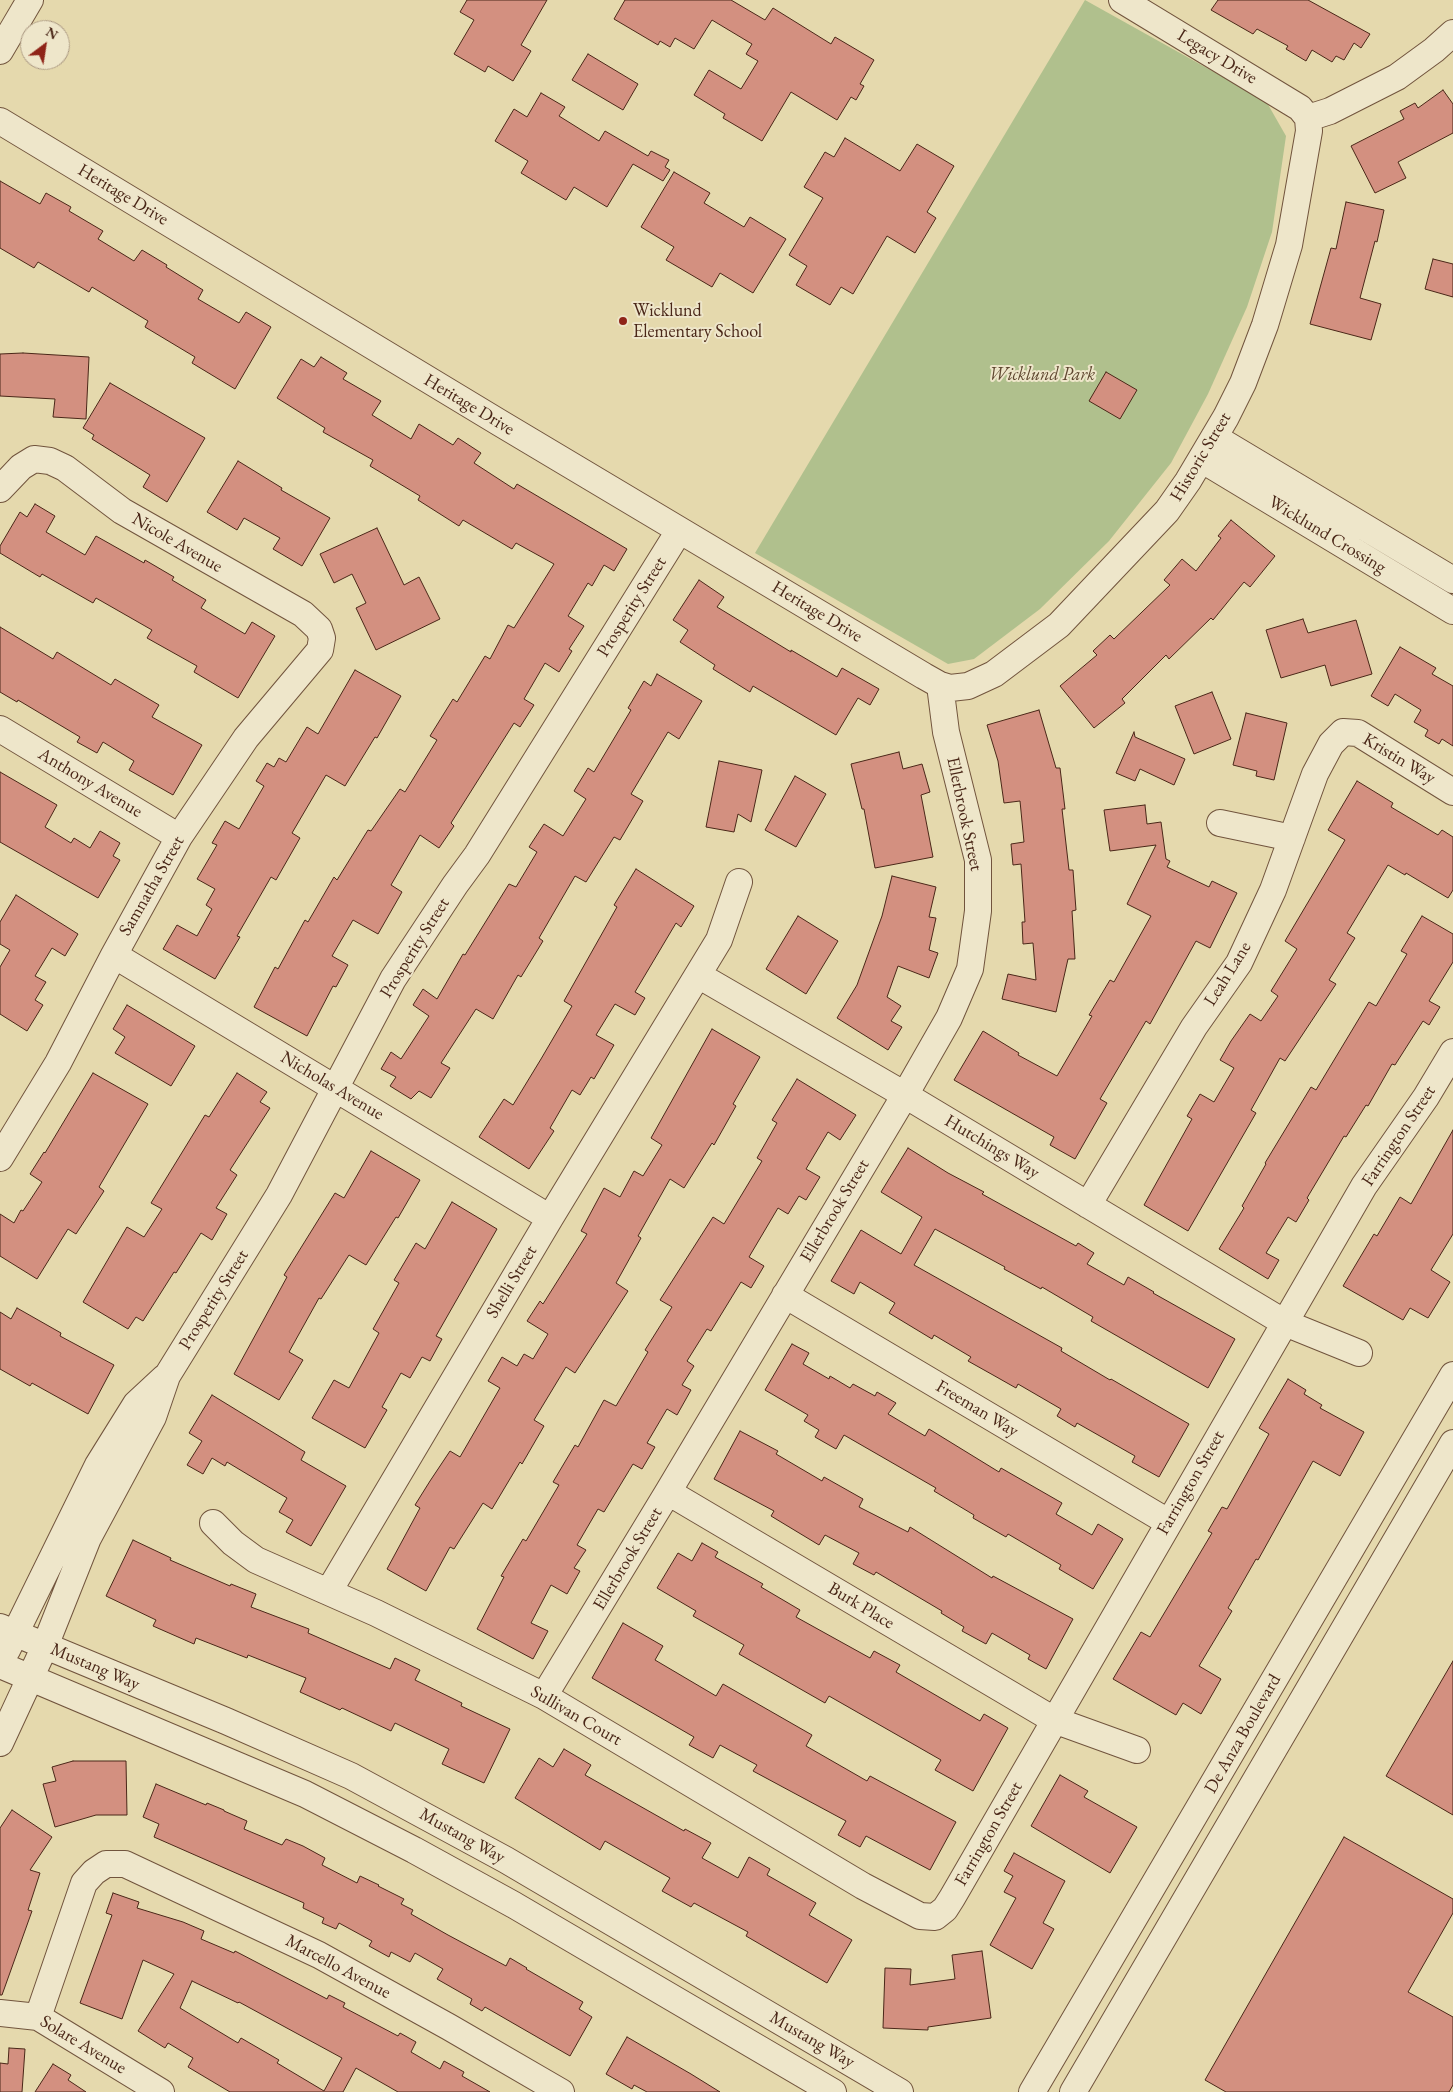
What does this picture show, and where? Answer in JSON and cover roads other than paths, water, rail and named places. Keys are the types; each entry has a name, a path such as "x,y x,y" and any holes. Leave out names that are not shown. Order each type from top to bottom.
{"street":[{"path":"0,51 30,0"},
{"name":"Legacy Drive","path":"1122,0 1300,108 1308,118"},
{"path":"1308,118 1330,111 1397,77 1434,50 1453,33"},
{"name":"Historic Street","path":"940,685 950,688 968,686 994,674 1059,625 1167,511 1207,448 1243,383 1265,325 1289,245 1309,126 1308,118"},
{"name":"Heritage Drive","path":"0,121 679,531 940,685"},
{"name":"Wicklund Crossing","path":"1207,448 1453,580"},
{"name":"Wicklund Crossing","path":"1207,448 1453,611"},
{"name":"Nicole Avenue","path":"0,489 21,467 34,459 50,461 65,468 122,511 303,614 319,628"},
{"name":"Prosperity Street","path":"0,1743 45,1646 88,1538 153,1417 167,1376 279,1195 393,979 455,885 478,855 679,531"},
{"name":"Samnatha Street","path":"0,1158 58,1063 114,954 179,837 246,738 320,650 322,638 319,628"},
{"name":"Ellerbrook Street","path":"544,1696 668,1492 904,1095 949,1018 970,969 978,912 978,860 946,732 940,685"},
{"name":"Anthony Avenue","path":"0,729 179,837"},
{"name":"Kristin Way","path":"1344,732 1358,734 1453,792"},
{"name":"Leah Lane","path":"1088,1205 1194,1027 1239,963 1274,890 1322,760 1331,744 1344,732"},
{"path":"1220,823 1292,838"},
{"name":"Shelli Street","path":"329,1591 550,1218 719,940 739,882"},
{"name":"Nicholas Avenue","path":"114,954 550,1218"},
{"name":"Hutchings Way","path":"698,975 904,1095 1285,1322 1359,1354"},
{"name":"Farrington Street","path":"935,1917 945,1909 952,1898 1364,1186 1426,1097 1453,1052"},
{"name":"Freeman Way","path":"785,1295 1168,1522"},
{"name":"Prosperity Street","path":"0,1665 7,1631 98,1465 136,1404 167,1376"},
{"name":"De Anza Boulevard","path":"1032,2092 1453,1376"},
{"name":"De Anza Boulevard","path":"1073,2092 1453,1443"},
{"name":"Burk Place","path":"668,1492 1054,1720 1138,1750"},
{"name":"Sullivan Court","path":"213,1523 233,1543 256,1560 329,1591 544,1696 879,1894 920,1916 935,1917"},
{"name":"Mustang Way","path":"7,1631 226,1721 351,1776 439,1822 900,2092"},
{"name":"Mustang Way","path":"0,1665 305,1794 414,1850 514,1905 833,2092"},
{"name":"Marcello Avenue","path":"38,2017 84,1882 106,1864 125,1864 319,1955 449,2026 561,2092"},
{"name":"Solare Avenue","path":"0,2012 38,2017 161,2092"}],"place":[{"name":"Wicklund Elementary School","path":"623,321"}],"park label":[{"name":"Wicklund Park","path":"1042,375"}]}
